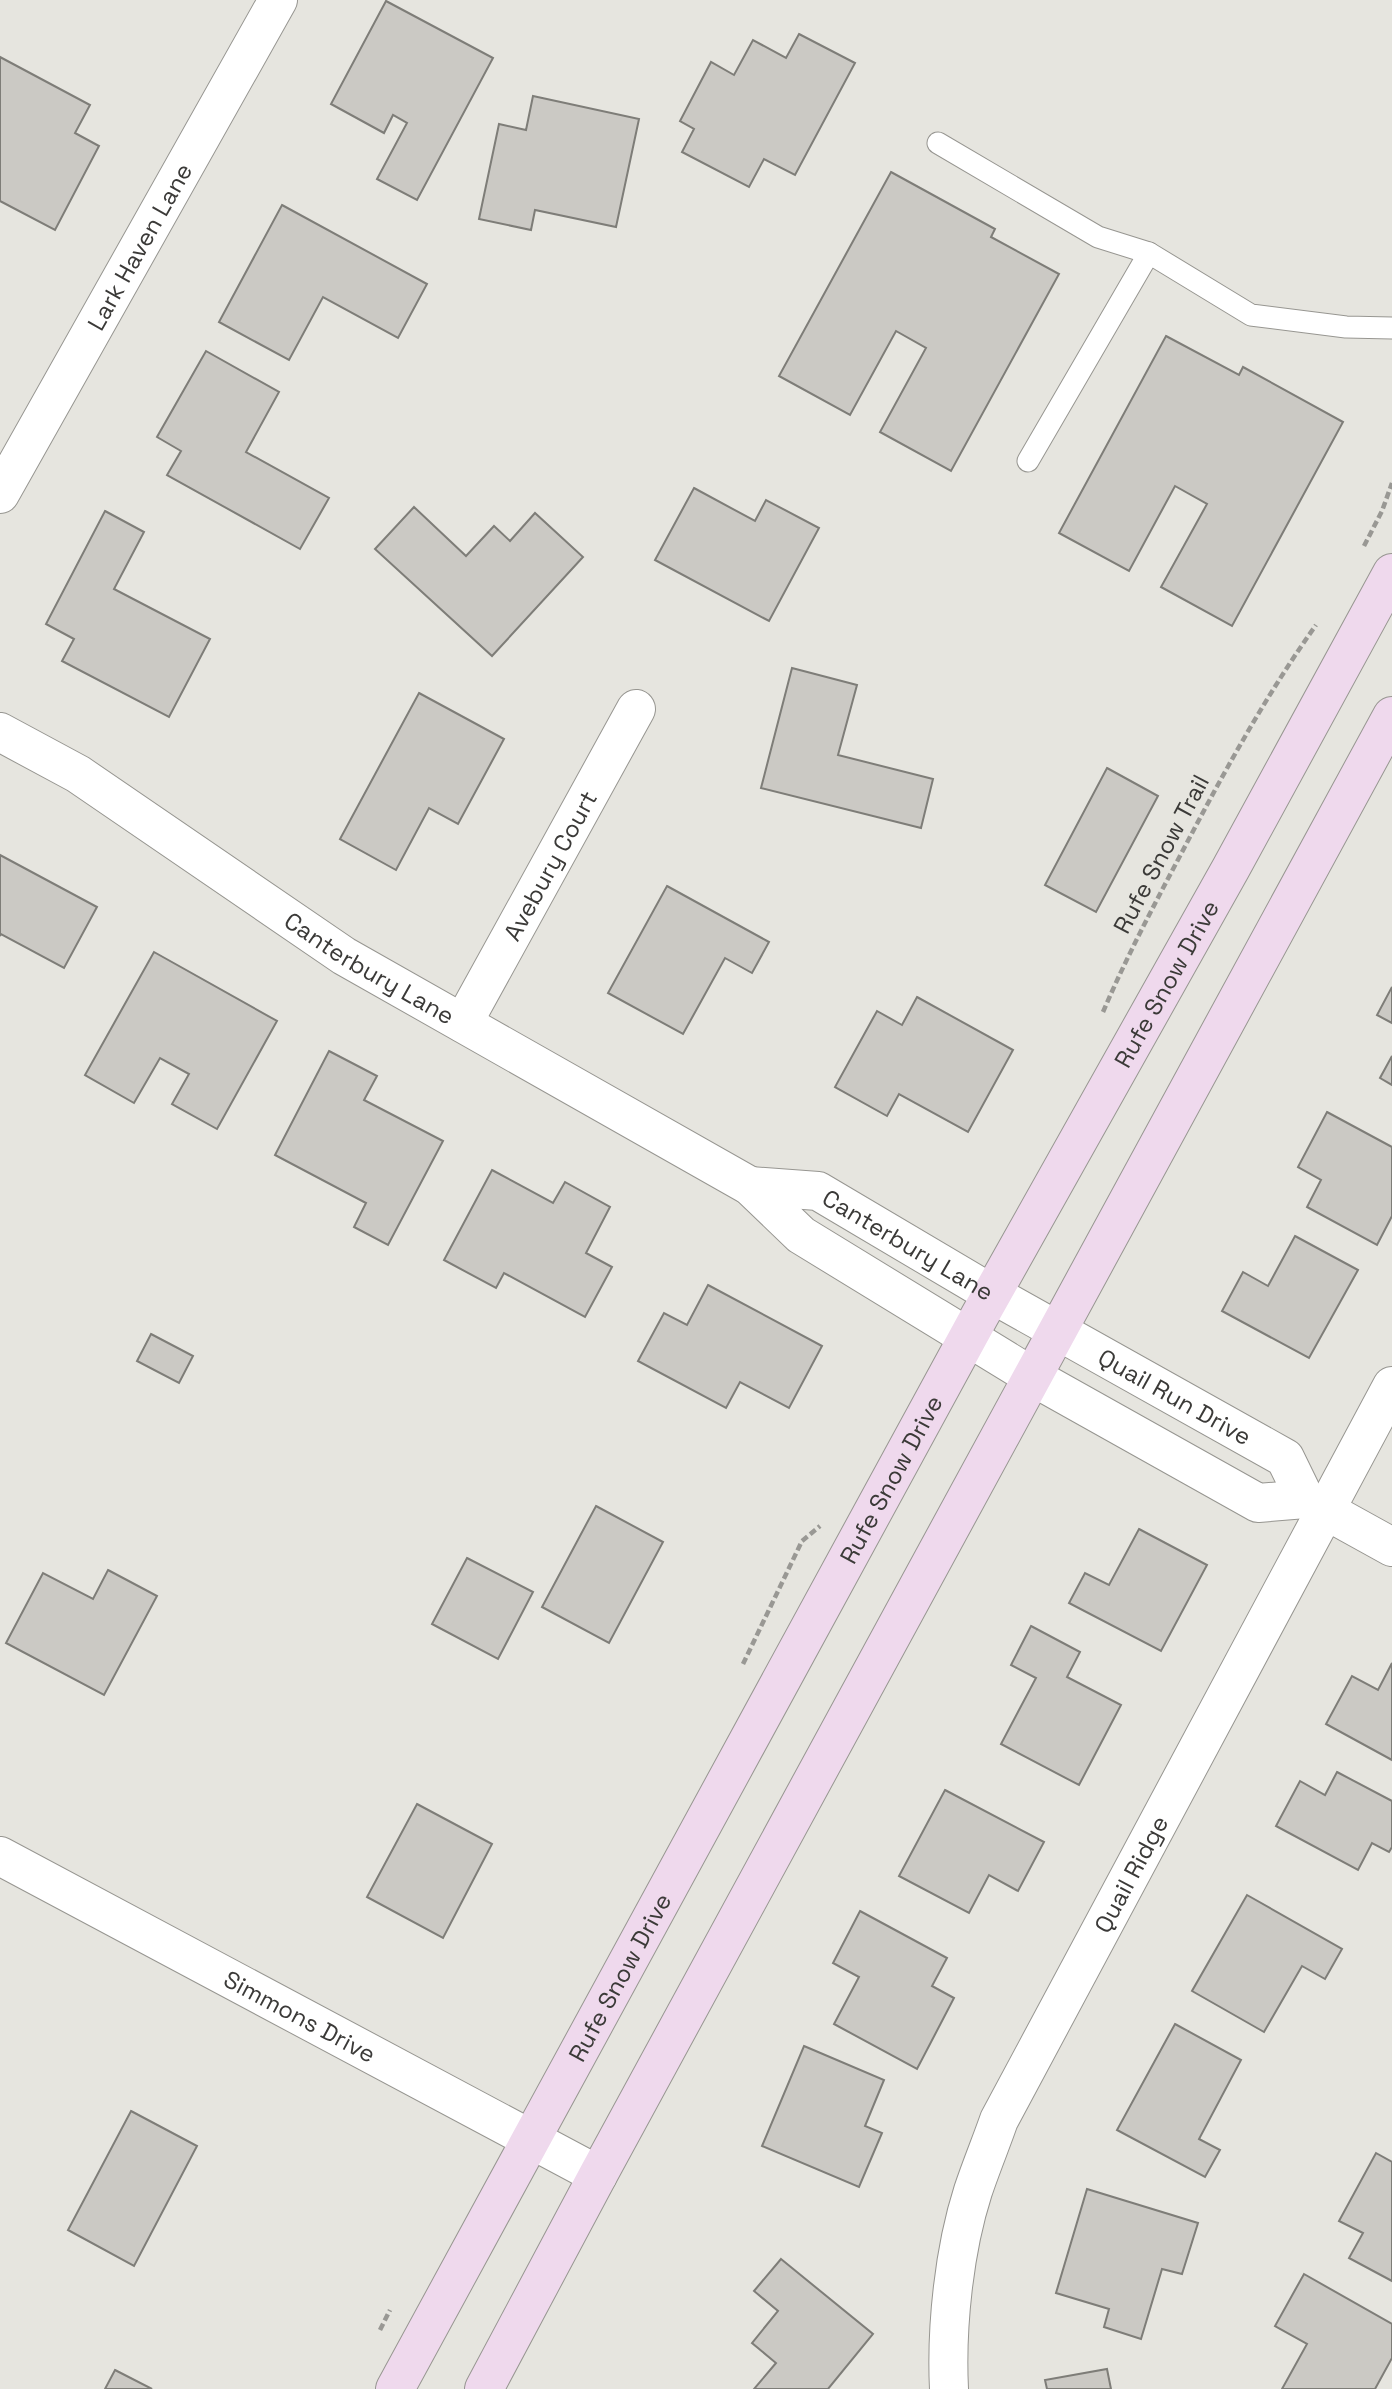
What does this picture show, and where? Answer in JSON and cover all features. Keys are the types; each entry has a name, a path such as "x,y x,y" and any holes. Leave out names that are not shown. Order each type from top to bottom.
{"main road":[{"name":"Rufe Snow Drive","path":"395,2389 531,2140 1007,1303 1231,868 1376,564"},
{"path":"484,2389 1392,716"}],"street":[{"name":"Lark Haven Lane","path":"0,494 278,0"},
{"name":"Avebury Court","path":"463,1023 636,709"},
{"name":"Canterbury Lane","path":"0,732 78,774 344,956 750,1186 801,1235 983,1346"},
{"name":"Canterbury Lane","path":"750,1186 818,1191 1007,1303"},
{"name":"Quail Run Drive","path":"1007,1303 1285,1458 1315,1505"},
{"path":"983,1346 1033,1377 1258,1503 1315,1505 1392,1547"},
{"name":"Quail Ridge","path":"949,2389 947,2356 958,2253 973,2192 999,2120 1315,1505 1392,1386"},
{"name":"Simmons Drive","path":"0,1856 598,2175"}],"lane":[{"path":"938,143 1098,237 1149,253 1251,315 1346,327 1392,328"},
{"path":"1028,461 1149,253"}],"path":[{"path":"1376,564 1382,511 1392,483"},
{"name":"Rufe Snow Trail","path":"1099,1022 1128,953 1211,797 1288,664 1319,621"}],"building":[{"path":"386,1 493,58 417,200 377,179 407,123 393,115 384,133 331,104"},
{"path":"799,34 855,63 795,175 764,159 749,187 682,152 694,129 680,121 711,62 734,75 753,40 786,58"},
{"path":"0,57 90,105 75,133 99,146 55,230 0,201"},
{"path":"533,96 639,119 616,227 535,210 531,230 479,219 499,124 526,130"},
{"path":"891,172 995,229 991,237 1059,274 951,471 880,432 926,348 896,331 850,415 779,376"},
{"path":"282,205 427,284 398,338 323,297 289,360 219,322"},
{"path":"1166,336 1239,375 1243,367 1343,422 1232,626 1161,587 1207,504 1175,486 1129,571 1059,533"},
{"path":"206,351 279,392 246,452 329,498 300,549 167,475 181,451 157,437"},
{"path":"694,488 755,521 766,500 819,528 769,621 655,560"},
{"path":"414,507 466,556 494,526 510,541 535,513 583,557 492,656 375,549"},
{"path":"105,511 144,532 114,589 210,639 169,717 62,661 74,639 46,624"},
{"path":"792,668 857,685 838,755 933,779 921,828 761,788"},
{"path":"419,693 504,739 458,824 429,808 396,870 340,839"},
{"path":"1107,768 1158,796 1096,912 1045,885"},
{"path":"0,855 97,907 64,968 1,934 0,936"},
{"path":"667,886 769,942 752,973 725,958 683,1034 608,993"},
{"path":"154,952 277,1021 217,1129 172,1104 189,1074 160,1058 134,1103 85,1075"},
{"path":"1392,987 1392,1023 1377,1015"},
{"path":"917,997 1013,1050 968,1132 899,1094 887,1116 835,1087 877,1011 902,1025"},
{"path":"329,1051 377,1076 364,1100 443,1141 388,1245 354,1227 366,1203 275,1155"},
{"path":"1392,1056 1392,1085 1380,1078"},
{"path":"1327,1112 1392,1147 1392,1216 1377,1245 1307,1207 1321,1180 1298,1167"},
{"path":"492,1170 553,1203 565,1182 610,1207 586,1253 612,1267 585,1317 504,1273 496,1288 444,1260"},
{"path":"1295,1236 1358,1270 1309,1358 1222,1311 1243,1272 1268,1286"},
{"path":"708,1285 822,1346 789,1408 740,1382 726,1408 638,1361 664,1313 687,1325"},
{"path":"151,1334 193,1356 179,1383 137,1361"},
{"path":"596,1506 663,1542 609,1643 542,1607"},
{"path":"1139,1529 1207,1565 1161,1651 1069,1603 1085,1573 1109,1585"},
{"path":"467,1558 533,1592 498,1659 432,1624"},
{"path":"108,1570 157,1596 104,1695 6,1643 43,1573 93,1599"},
{"path":"1031,1626 1080,1652 1067,1677 1121,1705 1079,1785 1001,1744 1036,1678 1011,1665"},
{"path":"1392,1663 1392,1760 1326,1724 1352,1676 1378,1690"},
{"path":"1337,1772 1392,1801 1392,1847 1389,1852 1372,1843 1358,1870 1276,1826 1300,1781 1325,1795"},
{"path":"945,1790 1044,1842 1018,1891 989,1875 969,1913 899,1876"},
{"path":"417,1804 492,1844 443,1938 367,1897"},
{"path":"1247,1895 1342,1949 1325,1979 1302,1966 1264,2032 1192,1991"},
{"path":"860,1911 947,1958 932,1986 954,1998 917,2069 834,2024 859,1977 833,1963"},
{"path":"1175,2024 1241,2060 1199,2139 1220,2150 1205,2177 1117,2130"},
{"path":"804,2046 884,2080 865,2126 882,2133 859,2187 762,2146"},
{"path":"131,2111 197,2146 134,2266 68,2230"},
{"path":"1376,2153 1392,2162 1392,2281 1349,2258 1363,2233 1339,2221"},
{"path":"1087,2189 1198,2223 1182,2274 1162,2269 1141,2339 1104,2327 1109,2309 1056,2293"},
{"path":"781,2259 873,2334 828,2389 754,2389 776,2363 752,2343 778,2311 754,2291"},
{"path":"1304,2274 1392,2324 1392,2358 1375,2389 1282,2389 1307,2344 1275,2326"},
{"path":"1107,2369 1111,2389 1047,2389 1045,2380"},
{"path":"115,2370 152,2389 105,2389"}]}
